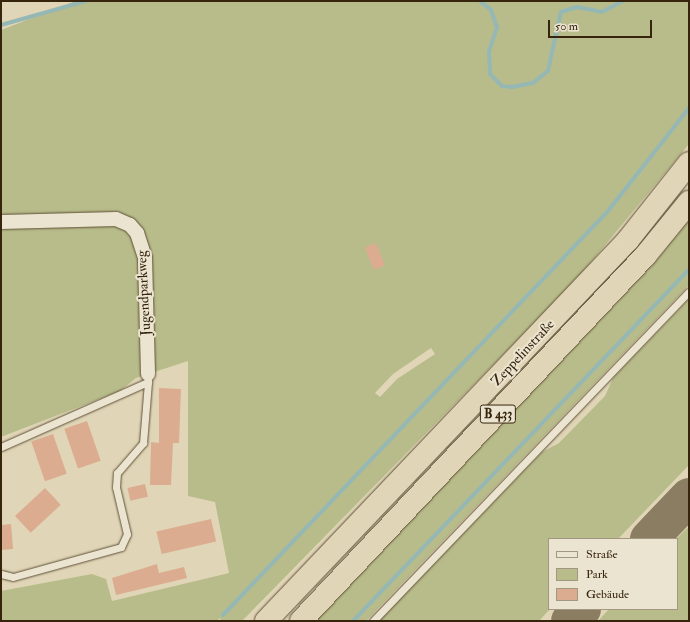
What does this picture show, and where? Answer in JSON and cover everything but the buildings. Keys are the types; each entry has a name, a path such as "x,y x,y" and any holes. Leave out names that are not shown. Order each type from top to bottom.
{"highway":[{"name":"Zeppelinstraße","path":"266,621 551,324 628,240 689,163"},
{"name":"Zeppelinstraße","path":"301,621 645,256 689,202"}],"street":[{"name":"Jugendparkweg","path":"1,222 116,219 130,225 137,233 145,258 148,378"}],"lane":[{"path":"373,621 689,292"},
{"path":"1,446 148,378 143,443 117,473 116,487 127,534 121,547 13,577 1,574"}],"green space":[{"path":"76,1 689,1 689,144 576,280 242,621 221,621 220,618 217,621 1,621 1,591 92,574 106,579 112,601 229,573 215,502 188,496 188,361 136,378 120,391 1,437 1,30","holes":["431,348 435,354 397,379 380,397 375,393 393,374"]},
{"path":"689,218 689,285 366,621 311,621 619,300"},
{"path":"689,299 689,465 619,538 548,538 549,610 539,621 379,621 542,452 559,443 605,396 613,378"},
{"path":"689,526 689,621 598,621 608,610 678,610 677,538"}],"waterway":[{"path":"1,25 86,1"},
{"path":"480,1 491,10 497,27 489,52 490,74 502,86 512,87 533,83 548,71 561,12 577,7 602,12 623,1"},
{"path":"223,615 608,211 689,108"},
{"path":"353,621 689,270"}],"taxiway":[{"path":"650,538 689,497"},
{"path":"570,621 581,610"}]}
